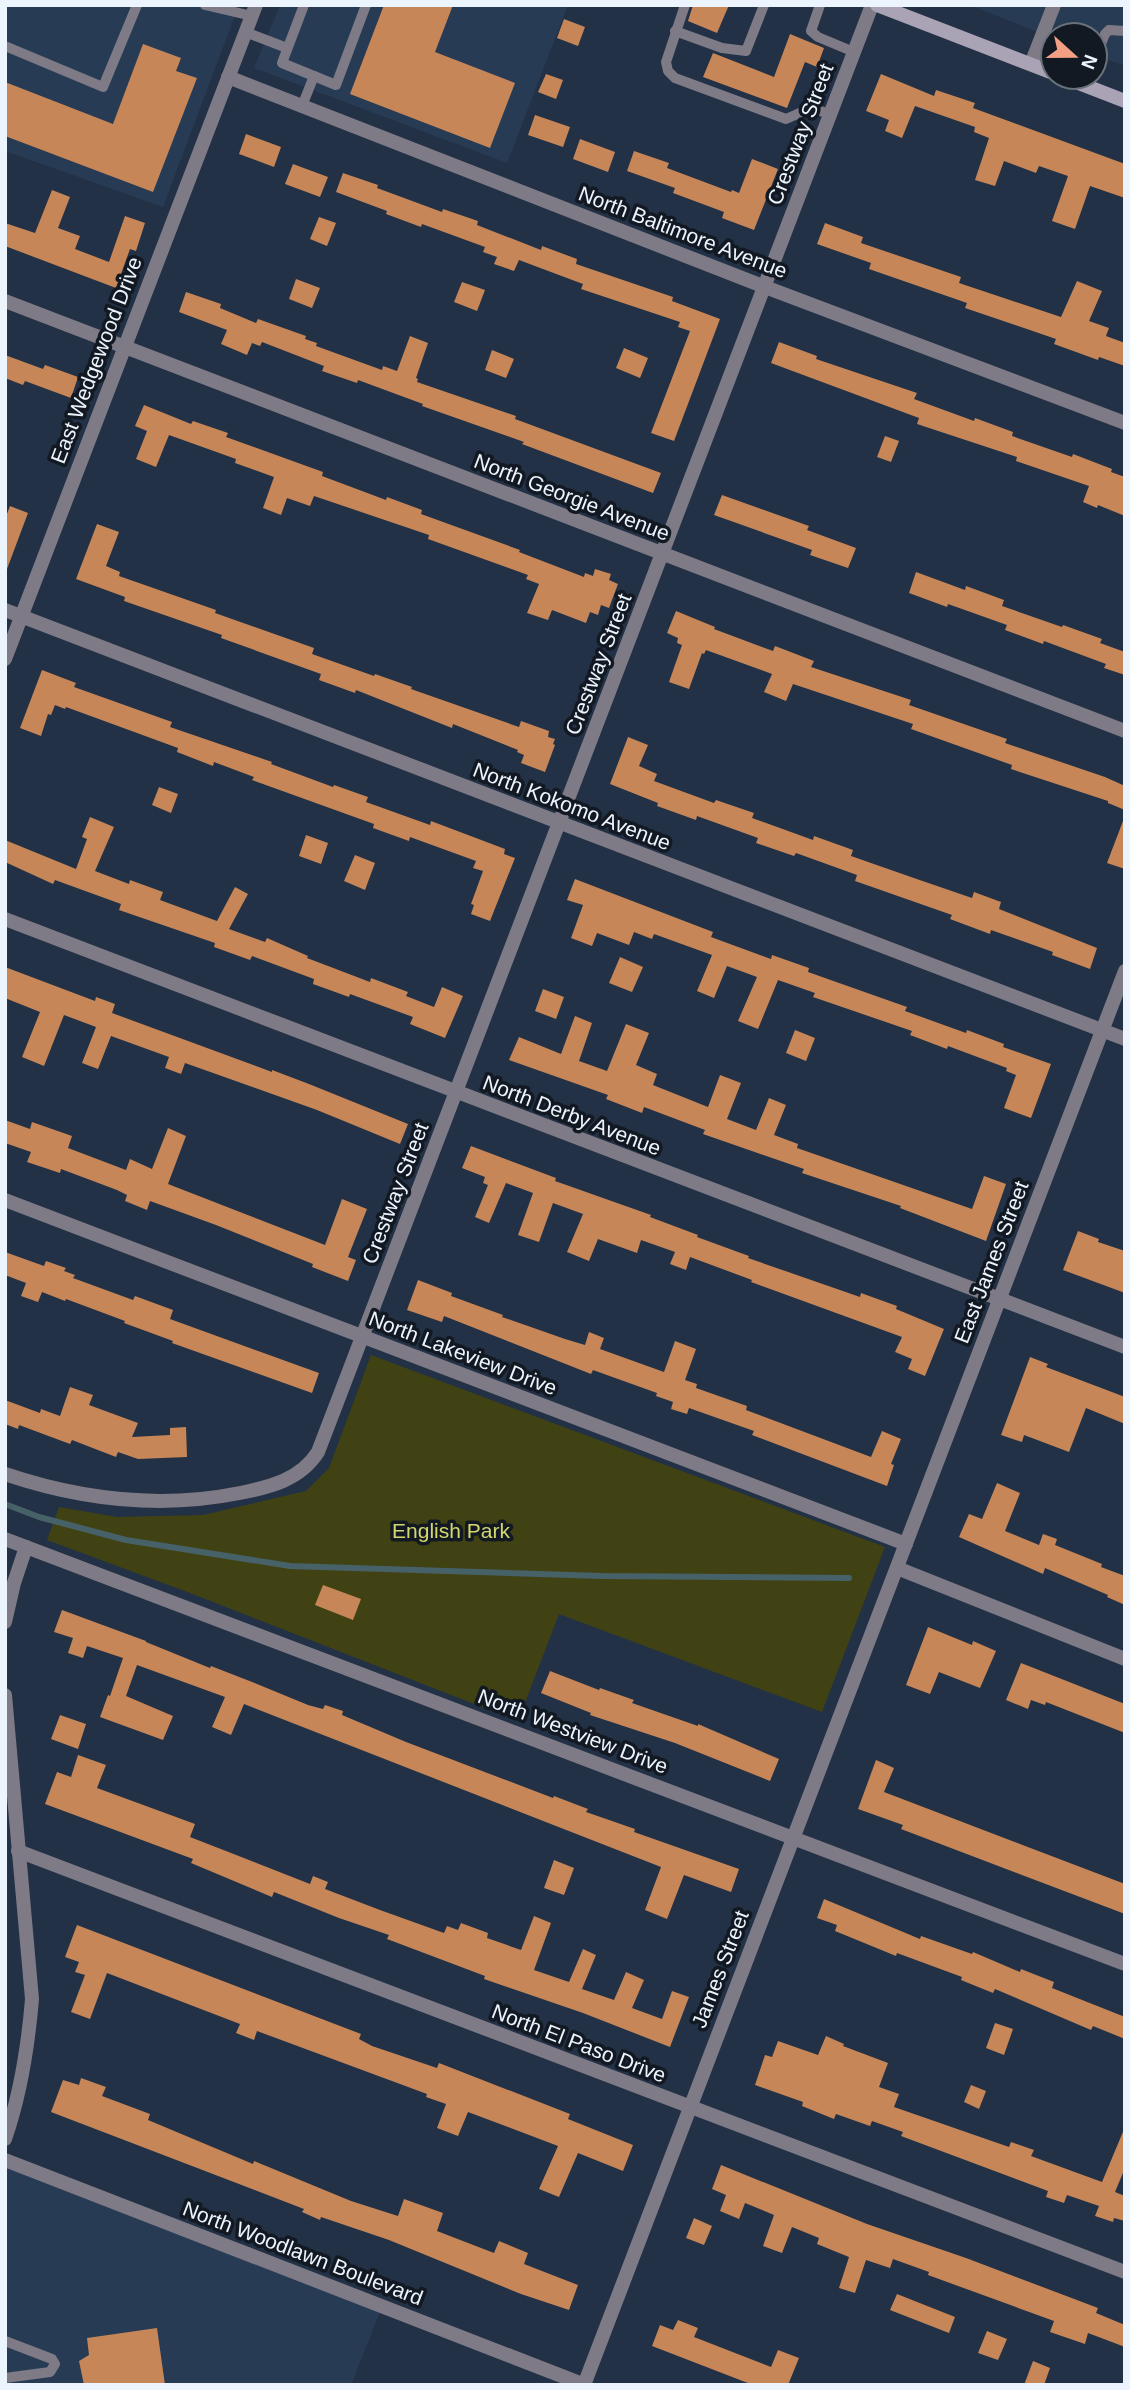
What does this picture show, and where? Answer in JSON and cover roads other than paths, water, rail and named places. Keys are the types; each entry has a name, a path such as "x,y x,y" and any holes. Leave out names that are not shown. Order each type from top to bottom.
{"main road":[{"path":"877,5 902,9 1039,67"},
{"path":"1106,91 1125,101"}],"street":[{"name":"Crestway Street","path":"5,1474 64,1491 113,1500 162,1503 205,1500 283,1482 310,1464 318,1452 872,5"},
{"path":"1031,64 1054,5"},
{"name":"East Wedgewood Drive","path":"5,659 254,10"},
{"name":"North Baltimore Avenue","path":"228,77 765,287 1125,423"},
{"name":"North Georgie Avenue","path":"5,301 1125,731"},
{"name":"North Kokomo Avenue","path":"5,610 1125,1039"},
{"name":"North Derby Avenue","path":"5,919 1125,1347"},
{"name":"East James Street","path":"897,1568 1125,971"},
{"name":"North Lakeview Drive","path":"5,1200 906,1544"},
{"name":"North Westview Drive","path":"5,1539 1125,1964"},
{"path":"5,1622 13,1583 26,1547"},
{"path":"897,1568 1125,1659"},
{"name":"James Street","path":"584,2385 897,1568"},
{"path":"5,1695 10,1802 18,1851 32,1999 28,2047 21,2085 5,2139"},
{"name":"North El Paso Drive","path":"18,1851 1125,2272"},
{"name":"North Woodlawn Boulevard","path":"5,2160 584,2385"}],"lane":[{"path":"5,46 103,87 137,5"},
{"path":"205,5 254,10"},
{"path":"304,5 282,63 337,85 366,5"},
{"path":"685,5 666,62 668,71 675,78 786,119 811,108 830,114"},
{"path":"675,31 722,48 746,51 764,5"},
{"path":"820,5 811,31 818,37 854,52"},
{"path":"245,32 287,48"},
{"path":"302,106 314,76"},
{"path":"5,2341 52,2359 55,2364 50,2372 5,2378"}],"waterway":[{"path":"5,1504 39,1517 126,1540 290,1566 602,1576 849,1578"}],"park label":[{"name":"English Park","path":"451,1530"}]}
